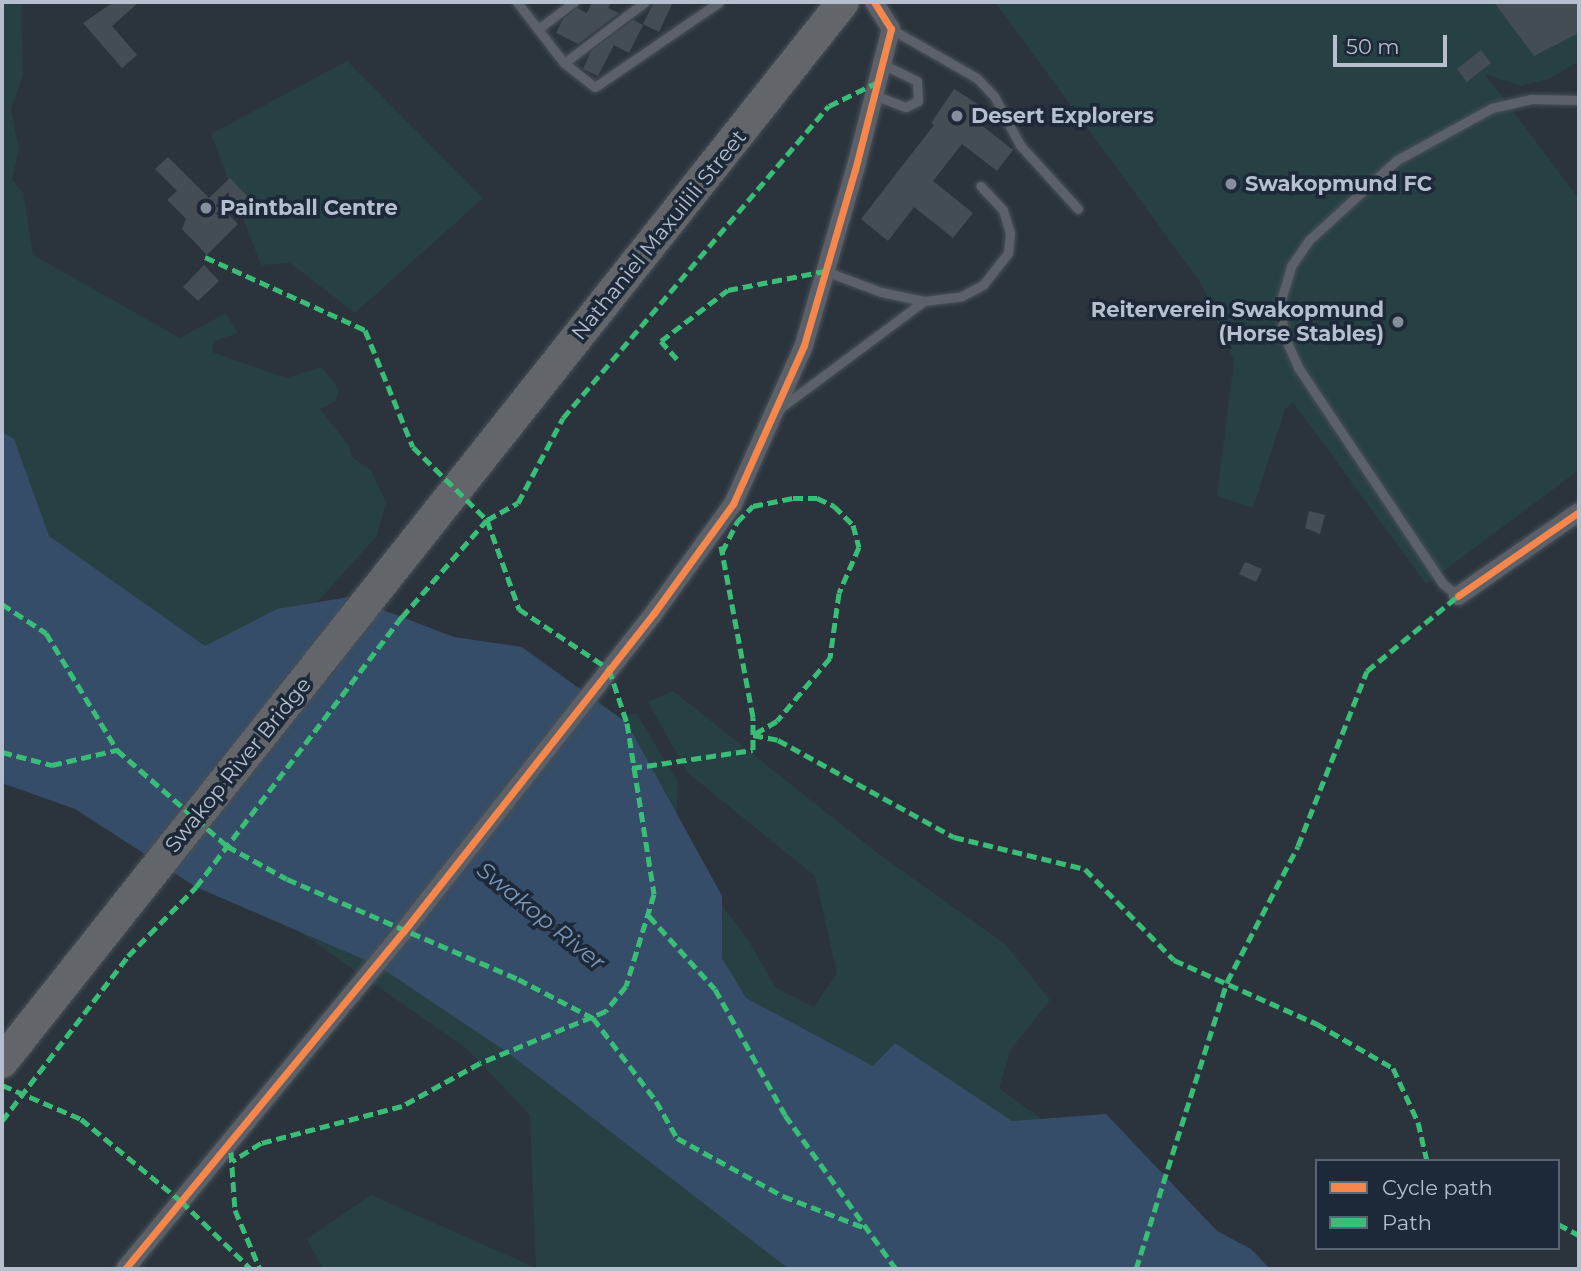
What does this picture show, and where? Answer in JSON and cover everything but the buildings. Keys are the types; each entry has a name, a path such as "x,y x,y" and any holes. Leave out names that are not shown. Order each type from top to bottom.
{"highway":[{"name":"Nathaniel Maxuilili Street","path":"472,466 844,2"},
{"name":"Swakop River Bridge","path":"2,1062 308,681 472,466"}],"street":[{"path":"125,1269 394,943 654,613 733,504 778,410 804,345 825,271 891,29 874,2"},
{"path":"1458,596 1579,512"}],"lane":[{"path":"517,2 564,63 595,87 621,73 719,2"},
{"path":"538,29 574,2"},
{"path":"564,63 645,2"},
{"path":"891,29 977,78 994,96 1020,145 1078,209"},
{"path":"874,95 906,107 918,101 917,81 882,64"},
{"path":"1458,596 1443,584 1298,367 1284,335 1280,303 1292,266 1308,240 1398,160 1492,108 1531,99 1579,100"},
{"path":"825,271 881,292 924,301 962,296 983,285 1008,253 1010,233 1003,210 981,186"},
{"path":"778,410 924,301"}],"green space":[{"path":"2,2 21,2 23,75 11,109 19,149 12,180 23,192 33,255 180,338 226,313 238,333 214,341 212,352 286,378 322,367 339,390 335,402 320,409 348,444 352,457 371,470 386,503 376,537 259,666 595,727 636,713 678,782 675,843 748,940 776,988 814,1007 837,973 815,876 688,773 648,702 673,691 880,855 1006,945 1050,1000 1011,1049 999,1088 1104,1165 906,1075 773,1035 807,1269 323,1269 307,1239 371,1195 536,1268 530,1115 467,1049 253,899 2,768"},
{"path":"995,2 1579,2 1579,61 1551,78 1521,86 1485,74 1579,199 1579,470 1426,584 1293,402 1285,409 1253,508 1217,496 1234,361 1201,283"},
{"path":"347,61 483,198 355,313 290,263 261,265 211,134"}],"water":[{"name":"Swakop River","path":"2,432 14,439 49,536 205,646 277,609 349,597 454,637 522,647 627,723 722,896 722,958 746,998 873,1066 895,1043 1012,1121 1106,1114 1217,1231 1251,1249 1270,1269 789,1269 507,1052 377,965 196,887 75,809 2,783"}],"marked path":[{"path":"2,1121 128,956 196,887 402,617 487,520 518,503 563,418 829,106 878,82"},
{"path":"205,257 365,330 413,447 487,520 519,609 609,669 627,723 654,894 626,986 606,1011 480,1063 402,1106 261,1143 232,1161"},
{"path":"677,359 661,341 728,290 825,271"},
{"path":"722,552 737,522 753,506 793,498 817,498 834,506 853,525 859,547 839,593 830,658 777,721 753,735 778,740 954,837 1085,869 1174,960 1317,1024 1393,1068 1418,1122 1427,1159"},
{"path":"632,768 753,750 753,717 721,546"},
{"path":"1136,1269 1227,982 1298,846 1367,671 1458,596"},
{"path":"2,604 46,633 117,750"},
{"path":"2,752 52,765 117,750 227,846 287,879 518,979 593,1018 656,1101 677,1138 783,1196 863,1227"},
{"path":"649,916 715,989 785,1115 896,1269"},
{"path":"2,1085 81,1119 181,1201 251,1269"},
{"path":"231,1152 235,1210 260,1269"},
{"path":"1560,1225 1579,1235"}],"cycle path":[{"path":"125,1269 403,932 654,613 733,504 804,345 855,170 891,29 874,2"},
{"path":"1458,596 1579,512"}],"place":[{"name":"Desert Explorers","path":"957,116"},
{"name":"Swakopmund FC","path":"1231,184"},
{"name":"Paintball Centre","path":"206,208"},
{"name":"Reiterverein Swakopmund (Horse Stables)","path":"1398,322"}]}
